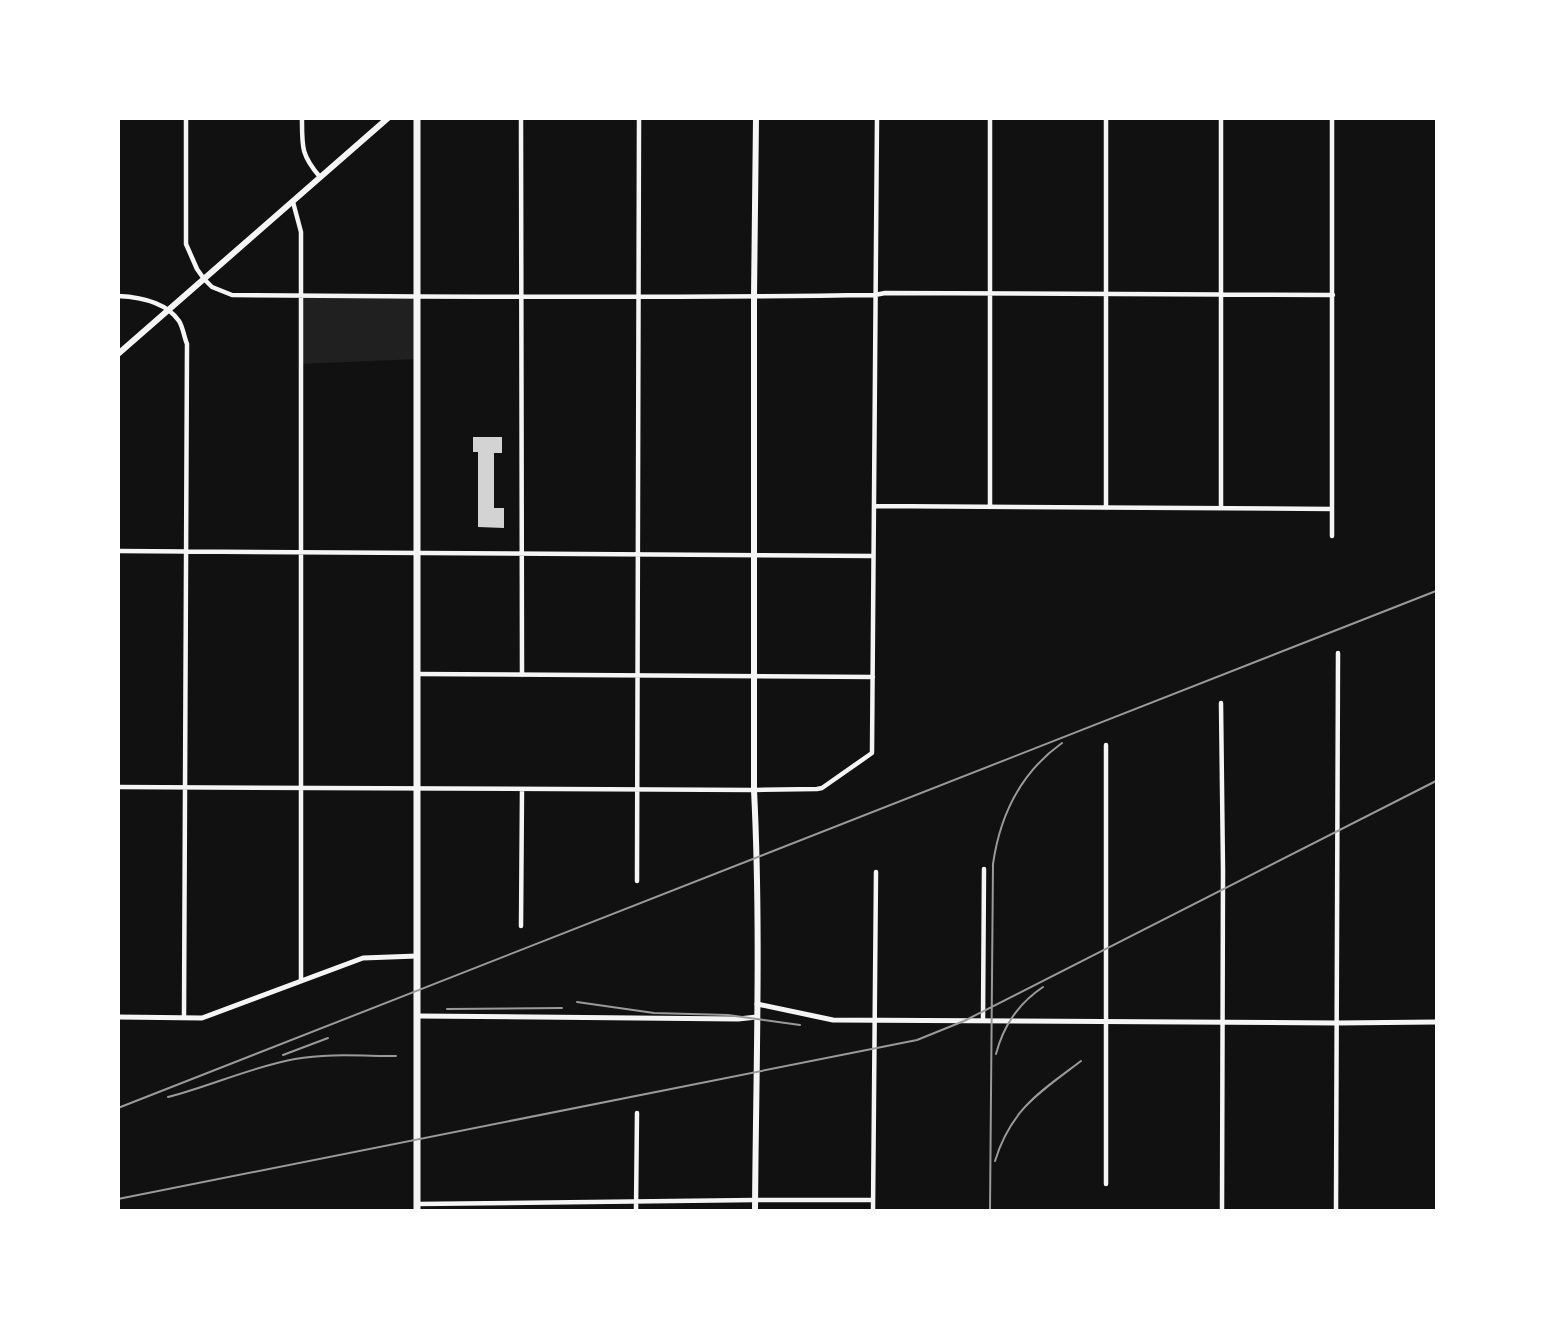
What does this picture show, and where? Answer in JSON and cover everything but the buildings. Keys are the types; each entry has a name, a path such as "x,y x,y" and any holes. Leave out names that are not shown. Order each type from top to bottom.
{"main road":[{"path":"118,354 388,118"},
{"path":"417,118 419,298 417,1207"},
{"path":"755,1210 757,852 754,790 754,297 756,118"}],"street":[{"path":"186,118 186,244 204,279 212,287 232,295 419,298 754,297 989,292 1333,295"},
{"path":"302,118 302,147 308,163 320,177"},
{"path":"521,118 522,675"},
{"path":"637,881 639,118"},
{"path":"118,787 637,790 822,788 872,753 877,118"},
{"path":"990,118 990,507"},
{"path":"1106,118 1106,508"},
{"path":"1221,118 1221,508"},
{"path":"1332,118 1332,536"},
{"path":"293,202 301,232 301,980"},
{"path":"118,296 141,297 169,311 180,322 187,344 184,1017"},
{"path":"874,506 1332,509"},
{"path":"118,551 873,556"},
{"path":"1336,1210 1338,653"},
{"path":"417,674 873,677"},
{"path":"1221,703 1222,1210"},
{"path":"1106,745 1106,1184"},
{"path":"521,926 522,789"},
{"path":"983,1020 984,869"},
{"path":"873,1210 876,872"},
{"path":"118,1017 202,1018 363,957 417,957"},
{"path":"757,1004 833,1020 1437,1022"},
{"path":"418,1016 738,1019 757,1017"},
{"path":"636,1210 637,1113"},
{"path":"417,1207 636,1201 873,1200"},
{"path":"521,1204 521,1210"}],"shaded area":[{"path":"301,296 419,298 418,359 301,364"}],"railway":[{"path":"118,1108 1436,591"},
{"path":"990,1210 993,864 1001,829 1014,796 1034,768 1062,743"},
{"path":"118,1199 917,1040 964,1021 1436,781"},
{"path":"996,1054 1013,1016 1034,993 1043,987"},
{"path":"577,1002 654,1013 728,1015 800,1025"},
{"path":"447,1009 562,1008"},
{"path":"283,1055 328,1038"},
{"path":"168,1097 295,1059 333,1055 396,1056"},
{"path":"995,1161 1009,1128 1018,1115 1040,1093 1081,1061"}]}
